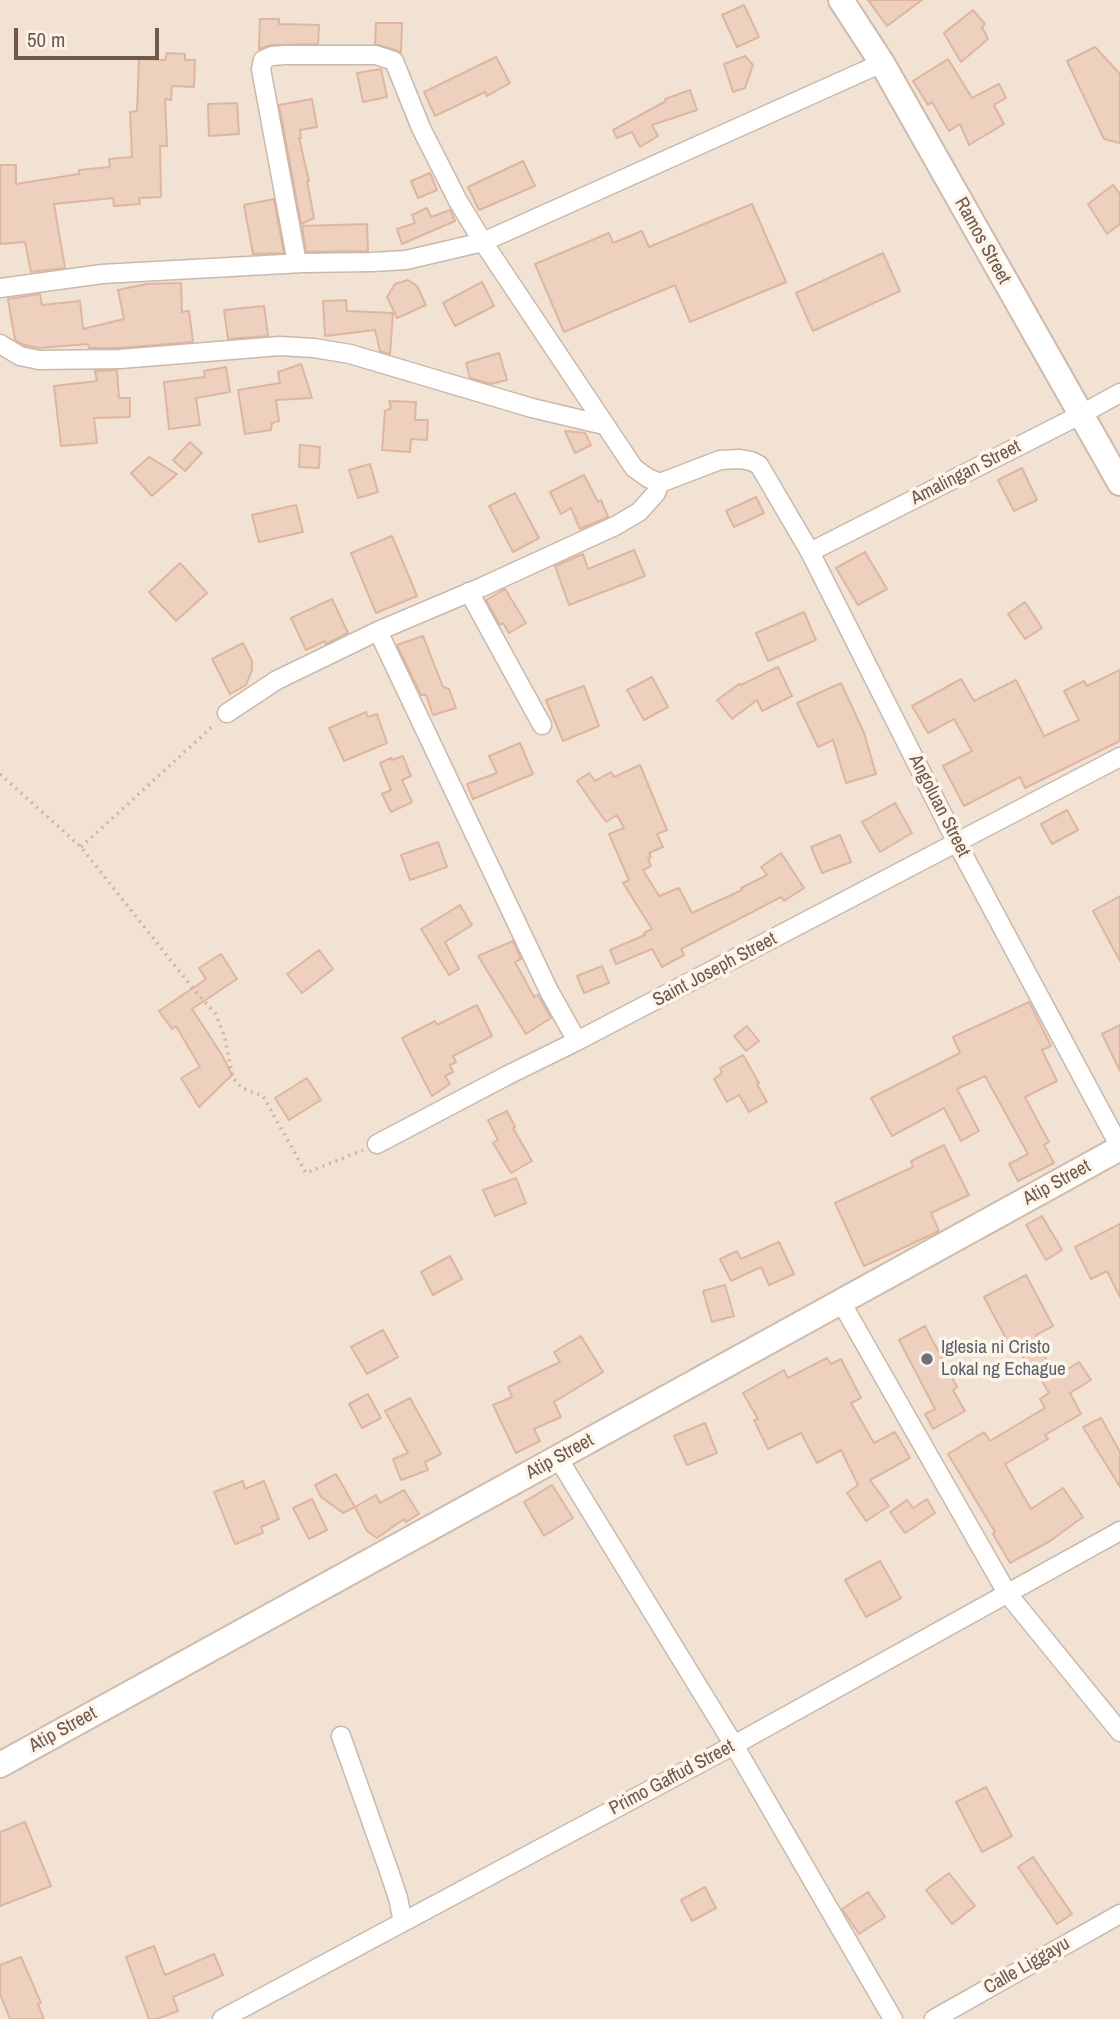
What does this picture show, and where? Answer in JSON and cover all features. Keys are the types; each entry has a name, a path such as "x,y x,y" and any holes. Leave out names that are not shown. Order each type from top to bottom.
{"main road":[{"name":"Ramos Street","path":"841,0 882,63 1120,483"},
{"name":"Atip Street","path":"0,1765 1120,1148"}],"street":[{"path":"227,713 277,680 378,631 469,593 615,526 639,512 656,493 660,483 634,468 483,242 458,201 421,128 394,61 376,55 272,56 263,60 261,69 298,263"},
{"path":"0,288 102,274 406,260 483,242 882,63"},
{"path":"0,344 20,356 39,360 120,359 280,346 314,348 350,354 532,408 604,425"},
{"name":"Amalingan Street","path":"810,552 1120,393"},
{"name":"Angoluan Street","path":"660,483 720,460 740,459 759,465 810,552 957,843 1120,1148"},
{"path":"469,593 542,725"},
{"path":"378,631 543,978 577,1041"},
{"name":"Saint Joseph Street","path":"377,1144 1120,757"},
{"path":"841,1302 1007,1593 1120,1732"},
{"path":"558,1458 734,1745 892,2019"},
{"name":"Primo Gaffud Street","path":"222,2019 734,1745 1120,1531"},
{"path":"341,1736 398,1898 402,1922"},
{"name":"Calle Liggayu","path":"934,2019 1120,1914"}],"path":[{"path":"81,847 227,713"},
{"path":"0,774 81,847 215,1013 224,1035 233,1078 242,1088 263,1096 306,1173 377,1144"}],"shaded area":[{"path":"0,0 1120,0 1120,2019 0,2019"}],"building":[{"path":"868,0 922,0 887,26"},
{"path":"744,5 759,37 737,47 722,15"},
{"path":"973,10 985,24 982,27 988,39 961,62 944,33"},
{"path":"260,19 279,19 279,24 319,25 318,44 271,45 259,49"},
{"path":"376,23 402,23 401,52 375,44"},
{"path":"1095,47 1120,74 1120,143 1104,139 1067,61"},
{"path":"167,53 185,54 185,60 195,60 194,87 172,86 171,100 165,99 167,146 160,146 161,197 139,198 140,204 114,206 113,198 54,204 65,268 31,272 25,242 0,244 0,165 16,165 16,184 79,174 79,170 110,167 109,159 132,157 130,112 137,111 139,59 165,60"},
{"path":"745,56 753,65 745,88 733,92 724,64"},
{"path":"496,57 510,83 487,96 485,92 435,116 424,92"},
{"path":"948,59 972,98 999,84 1006,98 994,105 1004,124 969,145 960,124 949,131 932,102 928,105 913,81"},
{"path":"381,69 387,97 363,102 357,73"},
{"path":"690,90 697,110 652,125 658,136 640,147 632,132 617,138 613,130 666,101 665,99"},
{"path":"312,99 317,127 300,130 299,138 314,218 301,224 279,105"},
{"path":"237,103 239,134 209,136 208,104"},
{"path":"523,161 535,186 479,210 468,187"},
{"path":"430,173 437,190 418,198 411,181"},
{"path":"1113,185 1120,194 1120,224 1107,234 1088,204"},
{"path":"274,199 284,253 253,254 244,205"},
{"path":"752,204 786,282 690,322 675,285 564,332 535,264 609,233 613,243 642,231 649,247"},
{"path":"427,208 431,217 450,210 455,221 402,244 397,229 415,223 412,215"},
{"path":"367,224 368,251 306,252 302,226"},
{"path":"883,253 900,291 813,331 796,293"},
{"path":"408,280 417,286 426,305 397,318 387,297 395,284"},
{"path":"482,282 494,306 455,326 443,303"},
{"path":"181,283 182,312 189,311 193,342 119,348 89,348 88,344 39,348 15,340 8,299 40,294 42,305 80,301 83,329 124,319 118,290 146,284"},
{"path":"346,300 347,311 393,313 390,354 380,351 375,330 325,336 323,301"},
{"path":"264,306 268,336 228,339 224,310"},
{"path":"499,353 507,380 491,384 470,378 466,363"},
{"path":"301,364 312,398 276,400 279,421 272,423 271,430 245,434 238,390 280,383 278,372"},
{"path":"226,367 230,392 196,398 200,425 169,429 164,382 205,377 204,371"},
{"path":"117,370 119,398 130,398 130,417 94,418 97,443 61,446 54,386 97,381 95,371"},
{"path":"389,401 416,402 415,420 428,420 427,440 411,439 410,452 382,450 385,411 391,408"},
{"path":"565,431 585,433 591,445 575,453"},
{"path":"190,442 202,453 185,471 173,460"},
{"path":"300,445 320,447 319,468 299,467"},
{"path":"149,457 177,474 152,496 131,473"},
{"path":"370,464 378,492 358,498 349,470"},
{"path":"1022,468 1037,500 1014,511 998,480"},
{"path":"584,475 598,502 601,500 608,517 580,529 571,508 561,514 550,492"},
{"path":"515,493 539,538 513,552 489,506"},
{"path":"756,497 764,513 734,527 726,511"},
{"path":"296,505 303,532 259,542 252,515"},
{"path":"392,536 417,596 376,613 351,553"},
{"path":"634,550 645,576 569,605 555,566 583,554 588,569"},
{"path":"865,552 887,589 858,605 836,568"},
{"path":"180,563 207,593 176,621 149,592"},
{"path":"505,589 526,623 509,633 503,623 500,625 486,600"},
{"path":"332,599 348,633 306,650 291,618"},
{"path":"1025,602 1042,628 1025,639 1008,614"},
{"path":"804,612 816,640 768,661 756,633"},
{"path":"423,636 443,687 449,689 456,708 433,715 426,695 421,695 397,645"},
{"path":"243,643 252,661 252,670 246,685 230,694 212,659"},
{"path":"778,667 792,696 762,711 757,700 732,719 717,700 739,684"},
{"path":"1120,670 1120,741 1025,788 1020,777 964,806 943,766 972,751 954,719 928,733 912,706 961,679 974,701 1016,680 1044,736 1079,720 1064,691 1084,681 1087,686"},
{"path":"652,677 668,707 644,720 627,690"},
{"path":"841,683 864,733 876,774 846,783 833,740 818,747 797,703"},
{"path":"584,686 599,726 563,741 546,700"},
{"path":"366,712 368,717 377,714 387,743 344,761 329,728"},
{"path":"520,743 533,774 473,799 467,784 497,773 489,756"},
{"path":"403,756 411,776 402,780 412,802 391,812 382,794 391,790 380,763"},
{"path":"640,765 667,830 657,834 663,847 649,853 651,866 643,870 659,896 679,888 692,913 767,875 761,867 781,853 804,888 784,901 781,897 681,949 684,955 662,967 652,949 616,964 610,950 645,935 644,933 652,929 623,883 629,880 609,834 624,828 617,815 606,822 577,781 589,773 595,781 611,772 614,777"},
{"path":"895,803 912,833 880,852 862,822"},
{"path":"1067,810 1078,830 1052,844 1041,824"},
{"path":"840,835 851,862 822,873 811,847"},
{"path":"438,842 447,867 410,880 401,855"},
{"path":"1120,896 1120,961 1093,911"},
{"path":"460,905 472,925 445,942 459,969 449,975 421,929"},
{"path":"513,941 521,959 515,962 534,997 538,995 551,1018 526,1034 478,956"},
{"path":"319,950 333,969 302,993 287,974"},
{"path":"221,954 237,979 192,1009 232,1075 199,1107 181,1078 200,1067 176,1026 172,1029 159,1011 206,979 199,968"},
{"path":"602,966 609,983 584,993 577,976"},
{"path":"1029,1002 1051,1046 1042,1050 1057,1081 1025,1097 1049,1142 1044,1145 1054,1163 1018,1181 1009,1164 1028,1154 985,1076 957,1089 979,1131 961,1141 944,1108 892,1136 871,1098 960,1053 953,1037"},
{"path":"477,1005 492,1036 453,1056 456,1062 450,1065 453,1072 445,1076 450,1084 432,1096 402,1038 435,1021 437,1025"},
{"path":"1120,1025 1120,1071 1102,1034"},
{"path":"747,1026 759,1041 746,1051 734,1036"},
{"path":"743,1055 767,1102 749,1112 739,1095 727,1102 714,1079 722,1073 720,1068"},
{"path":"307,1078 321,1100 289,1120 275,1098"},
{"path":"507,1111 515,1127 513,1128 532,1161 511,1173 493,1143 498,1140 488,1120"},
{"path":"944,1145 969,1195 931,1213 939,1231 864,1266 835,1203 913,1167 911,1161"},
{"path":"516,1178 526,1203 495,1216 483,1190"},
{"path":"1042,1216 1062,1250 1046,1260 1026,1225"},
{"path":"1120,1224 1120,1297 1107,1271 1091,1279 1075,1247"},
{"path":"779,1242 794,1274 769,1285 761,1267 731,1281 720,1259 737,1251 741,1259"},
{"path":"450,1256 462,1279 433,1295 421,1272"},
{"path":"1026,1275 1053,1326 1036,1335 1054,1378 1079,1362 1091,1380 1070,1393 1081,1414 1045,1435 1048,1439 1005,1464 1031,1509 1063,1488 1083,1517 1050,1541 1010,1563 993,1534 995,1532 948,1454 984,1432 990,1441 1045,1408 1040,1399 1049,1393 1036,1371 1031,1375 1017,1344 1011,1348 984,1297"},
{"path":"725,1285 734,1316 712,1322 703,1291"},
{"path":"925,1326 957,1387 953,1390 965,1411 933,1429 925,1414 935,1409 899,1340"},
{"path":"383,1330 398,1357 367,1374 351,1347"},
{"path":"581,1336 603,1372 554,1402 561,1417 534,1429 540,1441 516,1453 493,1405 512,1397 508,1387 560,1362 554,1352"},
{"path":"827,1358 831,1364 841,1359 861,1398 851,1403 874,1443 895,1432 910,1458 870,1480 889,1506 866,1521 847,1493 858,1485 841,1450 817,1463 801,1433 768,1449 754,1420 758,1419 743,1393 784,1370 788,1378"},
{"path":"368,1394 381,1418 362,1428 349,1404"},
{"path":"410,1398 441,1454 425,1462 428,1470 401,1480 393,1459 408,1453 385,1411"},
{"path":"1101,1418 1120,1452 1120,1487 1083,1427"},
{"path":"705,1423 717,1453 687,1465 674,1436"},
{"path":"336,1474 355,1507 343,1513 321,1497 315,1485"},
{"path":"243,1481 245,1489 264,1481 279,1519 261,1527 263,1533 235,1544 214,1492"},
{"path":"552,1485 573,1518 544,1536 524,1502"},
{"path":"404,1490 419,1514 406,1522 404,1519 377,1538 367,1531 355,1507 376,1495 380,1503"},
{"path":"312,1499 327,1530 309,1539 293,1508"},
{"path":"927,1499 935,1513 905,1533 890,1512 907,1500 913,1508"},
{"path":"880,1561 901,1598 866,1617 845,1580"},
{"path":"986,1787 1012,1836 982,1852 956,1802"},
{"path":"25,1822 51,1886 0,1906 0,1832"},
{"path":"1033,1857 1072,1914 1057,1924 1018,1867"},
{"path":"949,1873 975,1906 952,1924 926,1890"},
{"path":"705,1887 716,1908 692,1921 681,1900"},
{"path":"868,1892 885,1917 859,1934 842,1909"},
{"path":"154,1946 165,1975 214,1954 223,1975 173,1997 178,2011 157,2019 149,2019 126,1957"},
{"path":"21,1957 41,2003 38,2004 44,2019 10,2019 0,1994 0,1965"}],"place":[{"name":"Iglesia ni Cristo Lokal ng Echague","path":"927,1359"}]}
